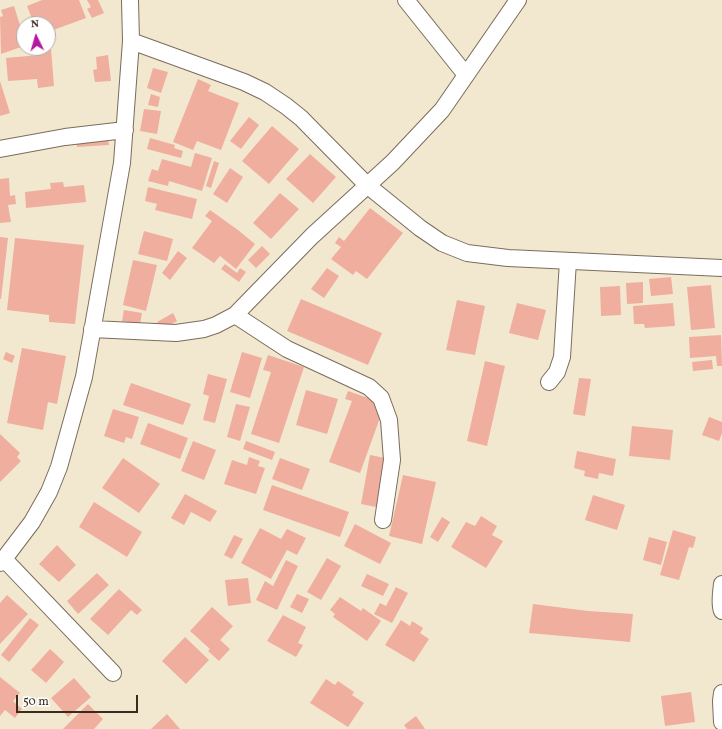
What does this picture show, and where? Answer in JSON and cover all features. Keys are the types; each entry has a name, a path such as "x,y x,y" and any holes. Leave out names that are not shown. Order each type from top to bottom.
{"street":[{"path":"113,672 2,561 32,522 49,492 59,467 84,377 122,163 131,41 130,0"},
{"path":"406,0 466,76"},
{"path":"92,329 176,333 204,329 216,325 235,315 312,236 394,162 442,110 518,0"},
{"path":"131,41 244,82 265,92 301,118 368,185 420,228 442,243 468,253 508,258 722,268"},
{"path":"0,149 64,137 124,130"},
{"path":"550,382 557,372 562,357 568,261"},
{"path":"235,315 287,349 369,387 381,398 389,420 392,460 384,520"},
{"path":"722,584 722,611"},
{"path":"722,693 722,722"}],"building":[{"path":"42,0 79,0 86,18 56,29 56,16 31,16 27,6"},
{"path":"87,0 98,0 104,13 92,18 87,9 91,7"},
{"path":"14,6 17,16 16,49 1,54 0,17 3,16 1,10"},
{"path":"108,55 111,81 95,82 93,70 97,69 96,57"},
{"path":"52,56 54,86 38,88 37,79 8,81 6,58"},
{"path":"153,68 168,72 161,93 147,88"},
{"path":"198,79 211,85 208,91 239,103 221,150 197,141 193,150 173,142"},
{"path":"0,81 10,113 0,116"},
{"path":"151,94 160,97 158,107 148,105"},
{"path":"144,109 161,111 157,134 140,131"},
{"path":"249,117 259,125 241,149 230,141"},
{"path":"272,126 299,149 269,184 242,161"},
{"path":"108,137 109,145 77,147 76,139"},
{"path":"150,138 175,145 174,148 183,151 181,158 147,149"},
{"path":"195,153 212,158 202,191 169,181 168,186 148,181 152,169 158,171 162,159 191,167"},
{"path":"310,154 336,177 313,203 286,179"},
{"path":"214,161 219,163 211,188 206,186"},
{"path":"230,168 243,177 227,203 213,194"},
{"path":"9,178 10,196 15,195 16,204 8,205 11,222 0,223 0,179"},
{"path":"63,182 64,187 84,185 86,202 26,208 25,192 51,189 50,183"},
{"path":"148,187 197,199 192,219 155,210 157,204 145,201"},
{"path":"280,193 299,209 271,239 253,223"},
{"path":"370,208 403,233 367,279 356,271 353,275 331,259 341,247 335,243 339,237 344,241"},
{"path":"210,210 255,244 236,269 220,256 214,263 192,248 212,221 205,216"},
{"path":"144,231 173,239 167,261 138,254"},
{"path":"0,237 8,238 1,299 0,299"},
{"path":"15,238 84,245 75,324 49,322 49,315 7,310"},
{"path":"262,246 270,254 256,268 248,260"},
{"path":"178,251 187,258 170,280 162,273"},
{"path":"133,260 157,265 146,311 123,305"},
{"path":"225,264 237,273 240,268 246,272 239,282 221,269"},
{"path":"327,268 339,276 324,298 311,289"},
{"path":"671,277 673,294 651,296 649,279"},
{"path":"643,282 643,303 627,304 626,283"},
{"path":"711,285 715,328 691,330 687,287"},
{"path":"620,286 621,315 601,316 600,287"},
{"path":"301,299 382,333 368,365 287,331"},
{"path":"457,300 485,306 475,355 446,350"},
{"path":"517,303 546,310 538,340 509,333"},
{"path":"673,303 675,326 645,328 644,324 634,324 633,306"},
{"path":"124,310 142,313 140,324 122,321"},
{"path":"173,313 177,321 161,330 157,322"},
{"path":"721,335 722,366 717,366 716,356 690,358 689,337"},
{"path":"22,348 66,356 57,404 48,402 43,430 7,423"},
{"path":"6,352 15,356 12,363 3,359"},
{"path":"242,352 262,358 250,398 230,392"},
{"path":"268,355 304,367 279,443 251,434 271,372 263,370"},
{"path":"712,360 713,369 693,371 692,362"},
{"path":"485,361 505,366 487,446 467,441"},
{"path":"208,374 227,379 215,423 203,420 209,396 203,394"},
{"path":"579,378 591,379 585,416 573,414"},
{"path":"131,383 191,404 183,425 123,405"},
{"path":"306,390 338,399 327,434 296,425"},
{"path":"348,391 385,404 360,473 329,462 352,401 345,399"},
{"path":"236,404 250,407 240,441 227,437"},
{"path":"113,409 139,417 132,439 126,437 124,443 104,436"},
{"path":"709,417 722,422 722,433 719,441 702,435"},
{"path":"148,423 188,438 180,459 140,444"},
{"path":"632,426 673,430 670,460 629,456"},
{"path":"0,434 20,453 17,457 21,461 0,482"},
{"path":"193,441 216,450 204,480 181,471"},
{"path":"246,441 275,452 272,460 243,449"},
{"path":"577,451 616,459 613,476 599,473 598,479 584,476 585,471 574,468"},
{"path":"370,455 390,459 381,508 361,504"},
{"path":"249,457 260,461 258,466 265,468 256,494 224,484 232,460 247,465"},
{"path":"123,458 160,484 139,513 102,488"},
{"path":"280,458 310,469 302,490 272,479"},
{"path":"403,475 436,482 422,544 389,536"},
{"path":"272,485 349,512 340,537 263,510"},
{"path":"185,494 217,511 210,522 191,512 184,525 171,518"},
{"path":"593,495 625,505 617,530 585,520"},
{"path":"94,502 142,532 127,557 79,527"},
{"path":"481,516 497,526 492,535 503,541 486,568 451,547 466,522 475,526"},
{"path":"442,517 450,522 438,542 430,537"},
{"path":"355,524 391,543 380,564 344,546"},
{"path":"260,528 281,539 287,529 306,538 297,555 287,550 271,579 241,563"},
{"path":"673,530 696,537 693,548 689,547 679,580 660,575"},
{"path":"234,535 243,539 232,559 224,555"},
{"path":"649,537 667,542 661,565 643,560"},
{"path":"57,545 76,565 59,582 39,564"},
{"path":"327,558 341,566 321,600 307,592"},
{"path":"286,560 298,566 277,610 256,600 265,581 273,586"},
{"path":"97,573 109,585 78,614 67,601"},
{"path":"367,574 389,584 383,596 361,586"},
{"path":"248,578 251,603 228,606 225,580"},
{"path":"396,587 408,593 392,623 374,614 380,603 386,606"},
{"path":"119,589 142,610 137,615 131,610 108,635 90,619"},
{"path":"297,594 309,599 302,613 290,607"},
{"path":"7,595 28,614 0,644 0,603"},
{"path":"340,597 361,611 363,608 381,621 367,641 333,617 335,614 330,610"},
{"path":"533,604 588,611 633,614 630,642 529,633"},
{"path":"212,607 233,626 220,640 230,649 219,661 208,651 210,649 190,631"},
{"path":"283,615 306,627 298,643 303,645 296,657 267,641"},
{"path":"30,618 39,625 9,662 1,655"},
{"path":"401,620 410,626 412,621 423,628 420,633 429,639 414,662 385,645"},
{"path":"185,637 209,660 186,684 162,661"},
{"path":"50,649 64,662 46,683 31,670"},
{"path":"0,677 20,693 13,701 22,709 15,718 5,710 0,716"},
{"path":"74,678 91,697 68,717 51,698"},
{"path":"326,679 335,685 338,681 354,692 352,695 364,703 348,727 310,703"},
{"path":"691,692 695,722 665,726 661,696"},
{"path":"88,704 103,719 94,729 63,729"},
{"path":"167,714 180,729 151,729"},
{"path":"416,716 425,729 407,729 404,725"}]}
